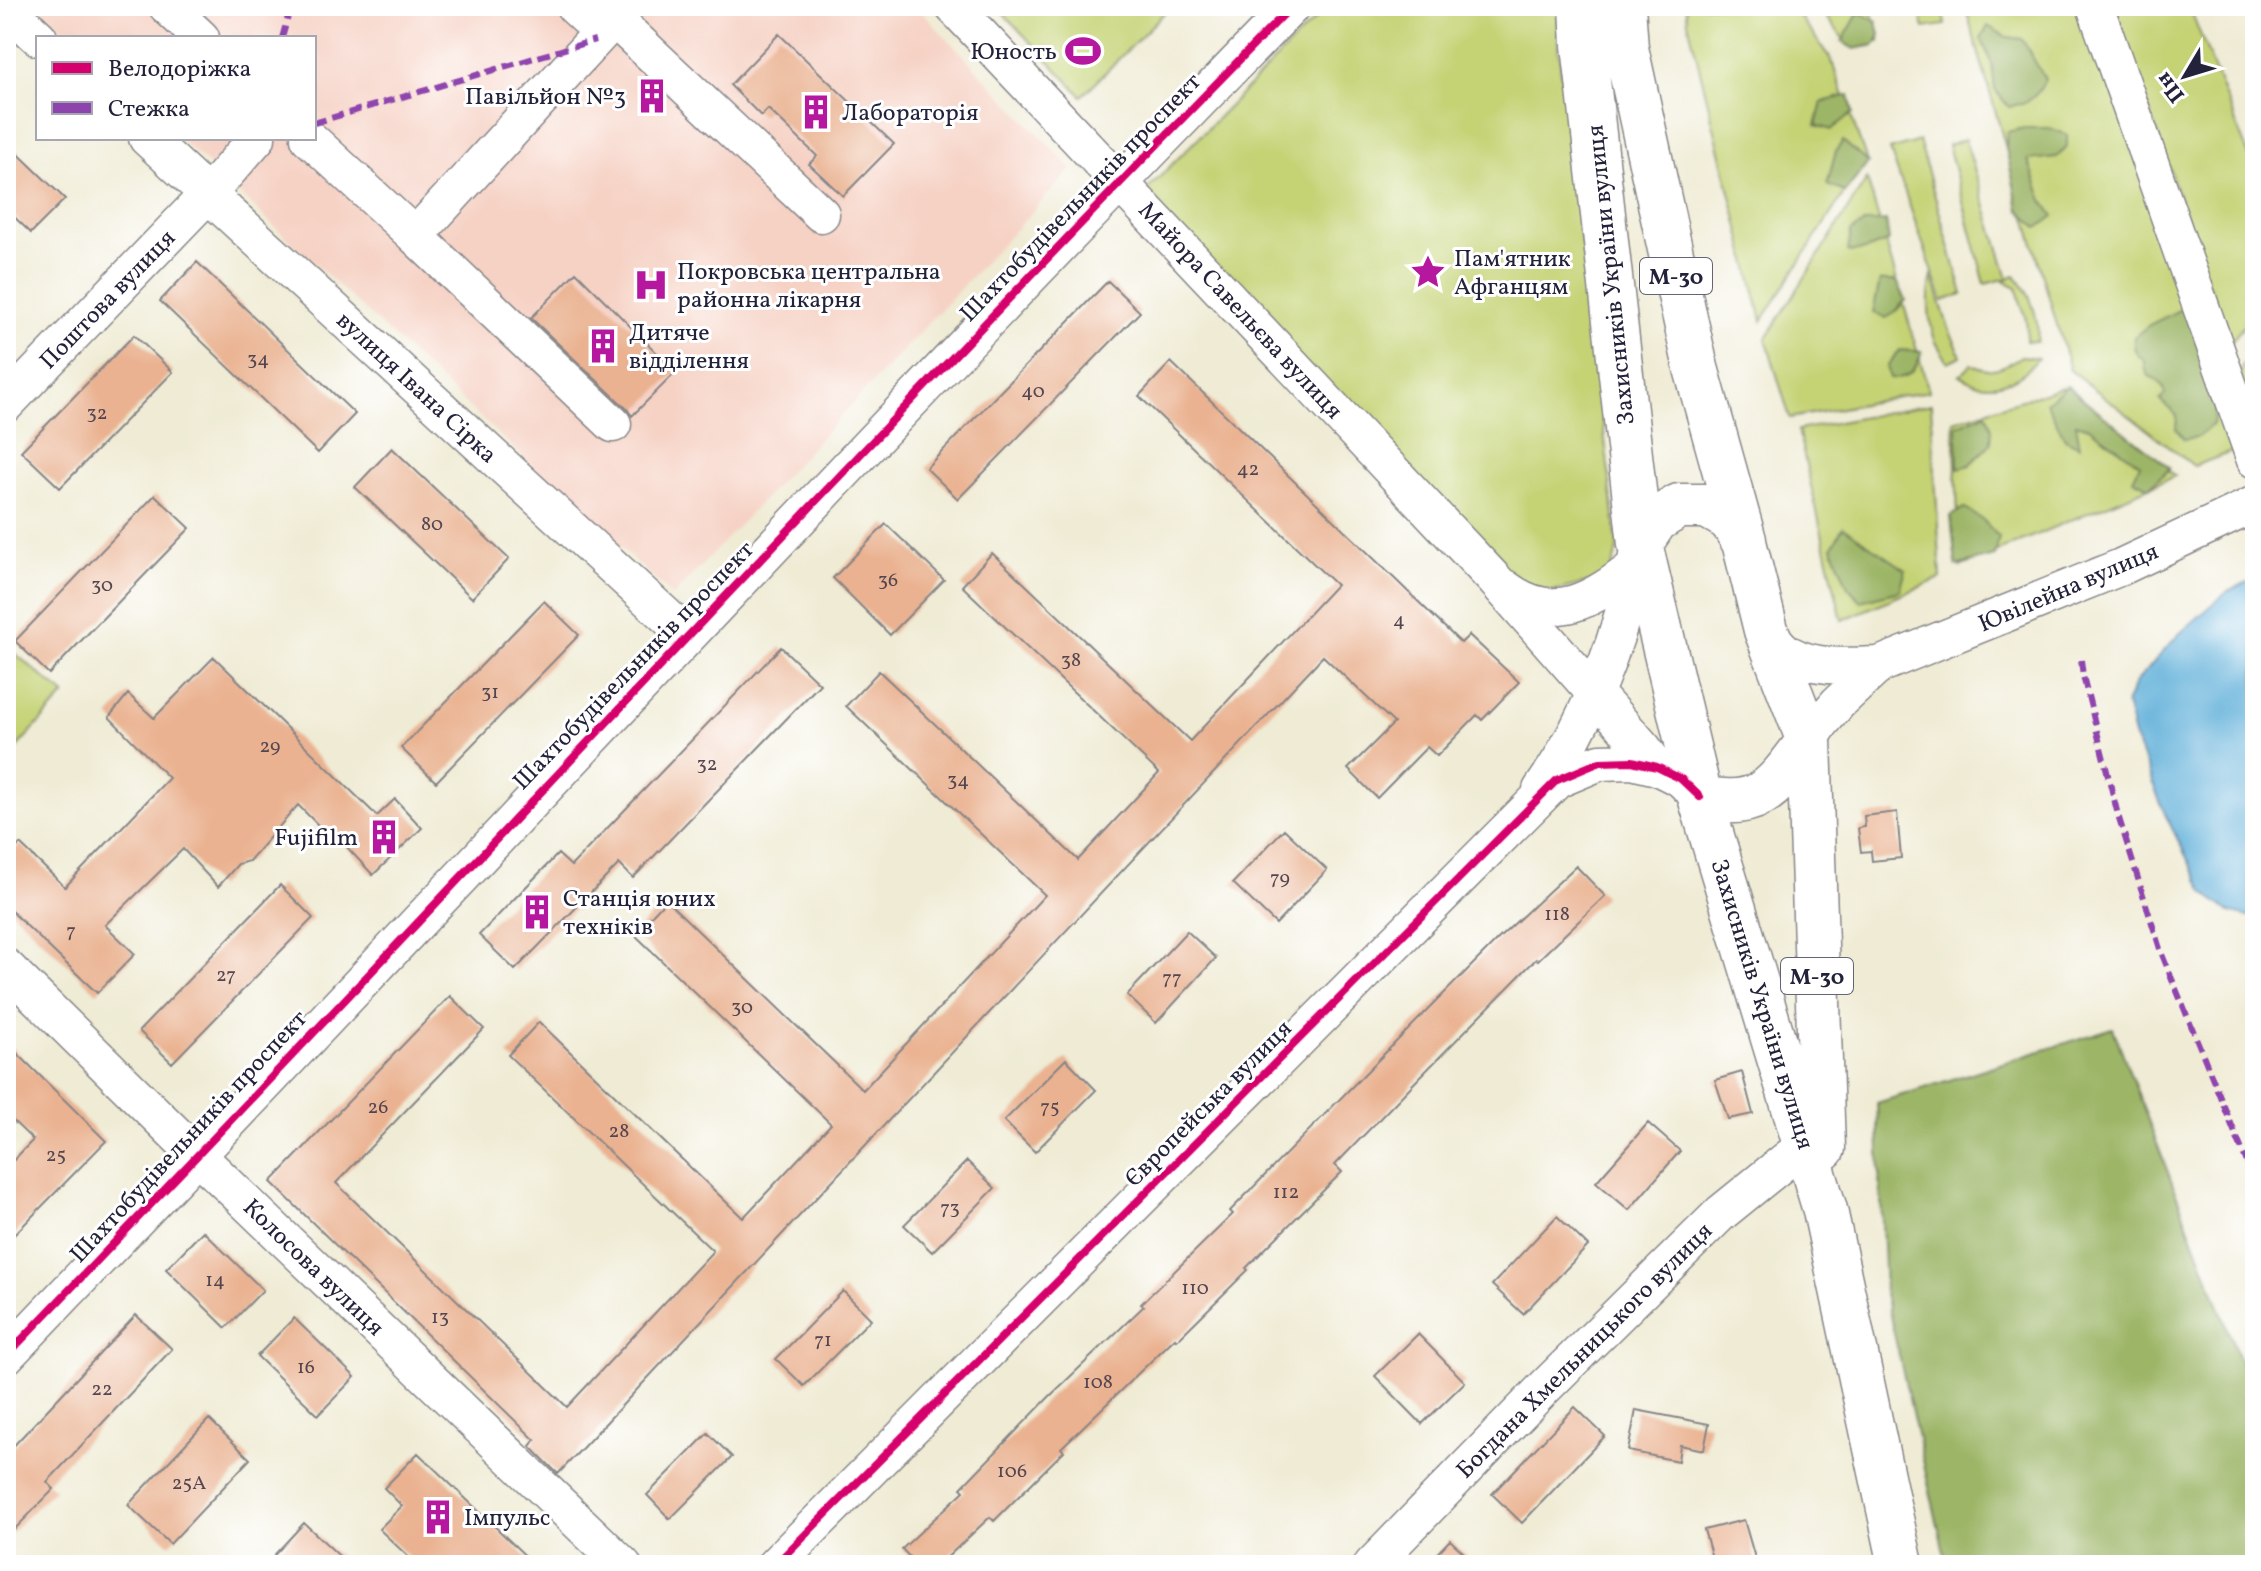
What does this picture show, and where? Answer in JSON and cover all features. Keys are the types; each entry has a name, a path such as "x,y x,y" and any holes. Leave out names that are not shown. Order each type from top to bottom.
{"highway":[{"name":"Захисників України вулиця","path":"1582,6 1638,555"},
{"name":"Захисників України вулиця","path":"1623,6 1626,48 1696,368 1744,542"},
{"path":"1638,555 1656,520 1679,506 1707,506 1730,519 1744,542"},
{"name":"М-30","path":"1744,542 1766,630 1809,741"},
{"name":"М-30","path":"1638,555 1700,797"},
{"name":"Захисників України вулиця","path":"1809,741 1825,1210"},
{"path":"1700,797 1719,802 1739,802 1758,796 1775,785 1809,741"},
{"name":"Захисників України вулиця","path":"1700,797 1825,1210 1901,1565"}],"street":[{"path":"167,6 199,36"},
{"path":"574,6 614,19 821,214"},
{"name":"Майора Савельєва вулиця","path":"953,6 1495,580 1657,767"},
{"name":"Шахтобудівельників проспект","path":"8,1352 198,1156 1119,183 1292,6"},
{"path":"2095,6 2255,460"},
{"path":"6,7 37,36"},
{"path":"415,236 614,19"},
{"name":"вулиця Івана Сірка","path":"149,140 688,636"},
{"name":"Поштова вулиця","path":"6,404 208,194 255,140"},
{"path":"311,140 613,424"},
{"name":"Ювілейна вулиця","path":"1766,630 1786,653 1812,662 1837,666 1879,665 2121,567 2255,504"},
{"name":"Майора Савельєва вулиця","path":"1495,580 1513,594 1535,603 1558,606 1581,602 1605,590 1638,555"},
{"name":"Європейська вулиця","path":"1524,815 1552,775 1595,693 1615,645 1638,555"},
{"name":"Ювілейна вулиця","path":"1809,741 1838,703 1879,665"},
{"name":"Європейська вулиця","path":"775,1565 1557,780 1600,762 1632,761 1657,767 1681,779 1700,797"},
{"name":"Колосова вулиця","path":"6,967 623,1565"},
{"name":"Богдана Хмельницького вулиця","path":"1372,1565 1545,1387 1721,1213 1805,1145"}],"shaded area":[{"name":"Покровська центральна районна лікарня","path":"37,6 916,6 1072,169 673,596 181,140 316,140 316,36 69,36"}],"green space":[{"name":"Юность","path":"996,6 1171,6 1082,96"},
{"path":"1328,6 1558,6 1558,47 1618,549 1608,578 1549,592 1488,569 1137,200"},
{"path":"1686,6 1792,6 1831,59 1866,159 1762,321 1688,22"},
{"path":"1818,6 1870,6 1880,42 1849,46"},
{"path":"1918,6 1942,6 1945,25 1924,28"},
{"path":"1965,6 2083,6 2237,450 2194,466 2070,370"},
{"path":"2114,6 2189,6 2255,171 2255,312 2229,344"},
{"path":"1859,12 1877,22 1880,35 1875,45 1854,49 1842,42"},
{"path":"1988,26 2007,37 2022,39 2045,79 2036,95 2027,101 2009,107 1995,90 1992,64 1981,38"},
{"path":"1849,95 1853,113 1831,130 1816,125 1822,102"},
{"path":"2024,128 2050,128 2067,135 2067,147 2057,157 2028,160 2043,200 2054,216 2038,228 2019,209 2006,148 2007,132"},
{"path":"1965,139 2008,278 1985,284 1948,145"},
{"path":"1843,141 1868,163 1845,192 1827,185 1836,151"},
{"path":"1919,141 1963,294 1943,301 1890,150"},
{"path":"1867,179 1929,391 1790,418 1766,339"},
{"path":"1886,221 1889,241 1866,250 1848,252 1851,232 1865,223"},
{"path":"1932,276 1961,356 1948,362 1935,340 1931,325 1929,300"},
{"path":"2015,276 2030,298 2036,316 2037,342 2026,341 2026,319 2017,287 2004,281"},
{"path":"1880,281 1897,281 1906,300 1886,318 1873,312"},
{"path":"2191,304 2215,366 2207,385 2216,405 2213,424 2198,437 2184,439 2176,429 2177,416 2160,400 2166,394 2163,388 2149,376 2145,361 2135,351 2134,337 2149,325"},
{"path":"1900,350 1922,352 1911,372 1890,378 1887,366"},
{"path":"2255,350 2255,404 2244,386 2241,371"},
{"path":"2021,356 2038,358 2027,370 2004,383 1979,384 1960,375 1971,364 1991,369"},
{"path":"2067,386 2170,468 2149,487 2133,479 2140,464 2089,427 2076,423 2080,446 2065,439 2046,402"},
{"path":"2062,387 2175,476 1960,567 1954,421"},
{"path":"1931,404 1941,578 1842,620 1798,430"},
{"path":"1986,413 1992,428 1991,443 1970,465 1958,468 1957,426"},
{"path":"1964,508 1983,520 1999,537 1995,556 1956,566 1951,516"},
{"path":"1843,527 1906,570 1900,591 1861,601 1848,587 1832,547"},
{"path":"6,646 65,695 6,759"},
{"path":"2113,1028 2255,1401 2255,1565 1947,1565 1885,1294 1877,1103"}],"water":[{"path":"2255,578 2255,919 2229,912 2204,892 2165,814 2134,736 2126,704 2135,683 2179,634 2227,592"}],"building":[{"name":"Лабораторія","path":"779,34 894,144 843,196 809,164 817,156 768,109 761,116 730,85"},
{"path":"6,142 65,199 31,233 6,209"},
{"path":"197,262 355,414 318,453 160,301"},
{"name":"Дитяче відділення","path":"576,272 676,372 632,416 531,318"},
{"path":"1108,281 1140,312 958,499 926,468"},
{"path":"134,335 173,372 60,488 21,451"},
{"path":"1171,362 1461,643 1469,635 1519,682 1482,720 1477,715 1437,756 1427,747 1377,798 1348,769 1394,723 1323,656 558,1474 530,1446 535,1440 271,1182 450,996 484,1029 336,1183 567,1407 713,1251 508,1055 539,1022 743,1218 831,1124 634,934 666,900 863,1090 1045,895 846,706 879,671 1078,860 1159,773 962,586 992,553 1190,741 1336,585 1139,396"},
{"path":"392,448 509,559 472,598 355,487"},
{"path":"155,495 190,528 49,674 15,641"},
{"path":"886,524 944,580 890,635 833,578"},
{"path":"544,601 579,635 436,782 401,748"},
{"path":"781,647 820,684 633,878 619,864 515,970 479,935 558,854 571,866"},
{"path":"214,657 377,816 395,799 422,828 373,875 330,829 326,833 298,805 249,861 238,864 218,887 183,849 105,925 135,954 97,993 6,906 6,859 20,844 65,887 169,778 109,717 128,694 154,718"},
{"path":"1897,812 1901,858 1872,861 1871,851 1861,852 1858,828 1865,827 1864,816"},
{"path":"1284,829 1327,870 1276,924 1233,883"},
{"path":"1576,866 1605,896 1536,959 1335,1165 1342,1172 1246,1268 1248,1270 1061,1448 1064,1451 994,1521 990,1517 939,1565 917,1565 902,1549 964,1491 961,1488 1049,1397 1144,1306 1141,1304 1233,1214 1230,1211 1389,1049"},
{"path":"280,885 313,918 172,1063 139,1031"},
{"path":"1187,931 1216,958 1156,1023 1127,995"},
{"path":"6,1042 106,1141 6,1243 6,1168 33,1140 6,1114"},
{"path":"1066,1059 1096,1090 1035,1152 1004,1121"},
{"path":"1742,1072 1753,1114 1728,1119 1715,1080"},
{"path":"1648,1123 1680,1151 1629,1210 1596,1182"},
{"path":"967,1161 995,1188 932,1252 904,1225"},
{"path":"1557,1216 1588,1246 1523,1314 1492,1285"},
{"path":"203,1231 263,1290 226,1328 166,1269"},
{"path":"843,1291 871,1319 804,1386 776,1359"},
{"path":"136,1315 172,1349 47,1482 54,1489 6,1538 6,1454"},
{"path":"294,1318 355,1377 318,1415 257,1356"},
{"path":"1418,1334 1465,1382 1422,1424 1375,1376"},
{"path":"1575,1407 1605,1436 1522,1523 1492,1494"},
{"path":"1636,1410 1709,1424 1704,1450 1680,1445 1678,1461 1628,1451"},
{"path":"209,1419 250,1459 170,1544 128,1505"},
{"path":"708,1433 732,1457 670,1519 647,1495"},
{"name":"Імпульс","path":"418,1453 535,1565 417,1565 379,1529 402,1506 384,1488"},
{"path":"1744,1520 1757,1565 1714,1565 1704,1530"},
{"path":"304,1523 349,1565 265,1565"},
{"path":"1450,1540 1477,1565 1426,1565"}],"marked path":[{"path":"283,36 291,6"},
{"path":"316,122 595,40"},
{"path":"2081,660 2118,815 2161,952 2255,1182"}],"cycle path":[{"path":"6,1356 807,510 1292,6"},
{"path":"775,1565 1557,780 1600,762 1632,761 1657,767 1681,779 1700,797"}],"place":[{"name":"Юность","path":"1083,51"},
{"name":"Павільйон №3","path":"652,96"},
{"name":"Лабораторія","path":"816,112"},
{"name":"Пам'ятник Афганцям","path":"1428,272"},
{"name":"Покровська центральна районна лікарня","path":"651,285"},
{"name":"Дитяче відділення","path":"603,346"},
{"name":"Fujifilm","path":"384,837"},
{"name":"Станція юних техніків","path":"537,912"},
{"name":"Імпульс","path":"438,1517"}]}
